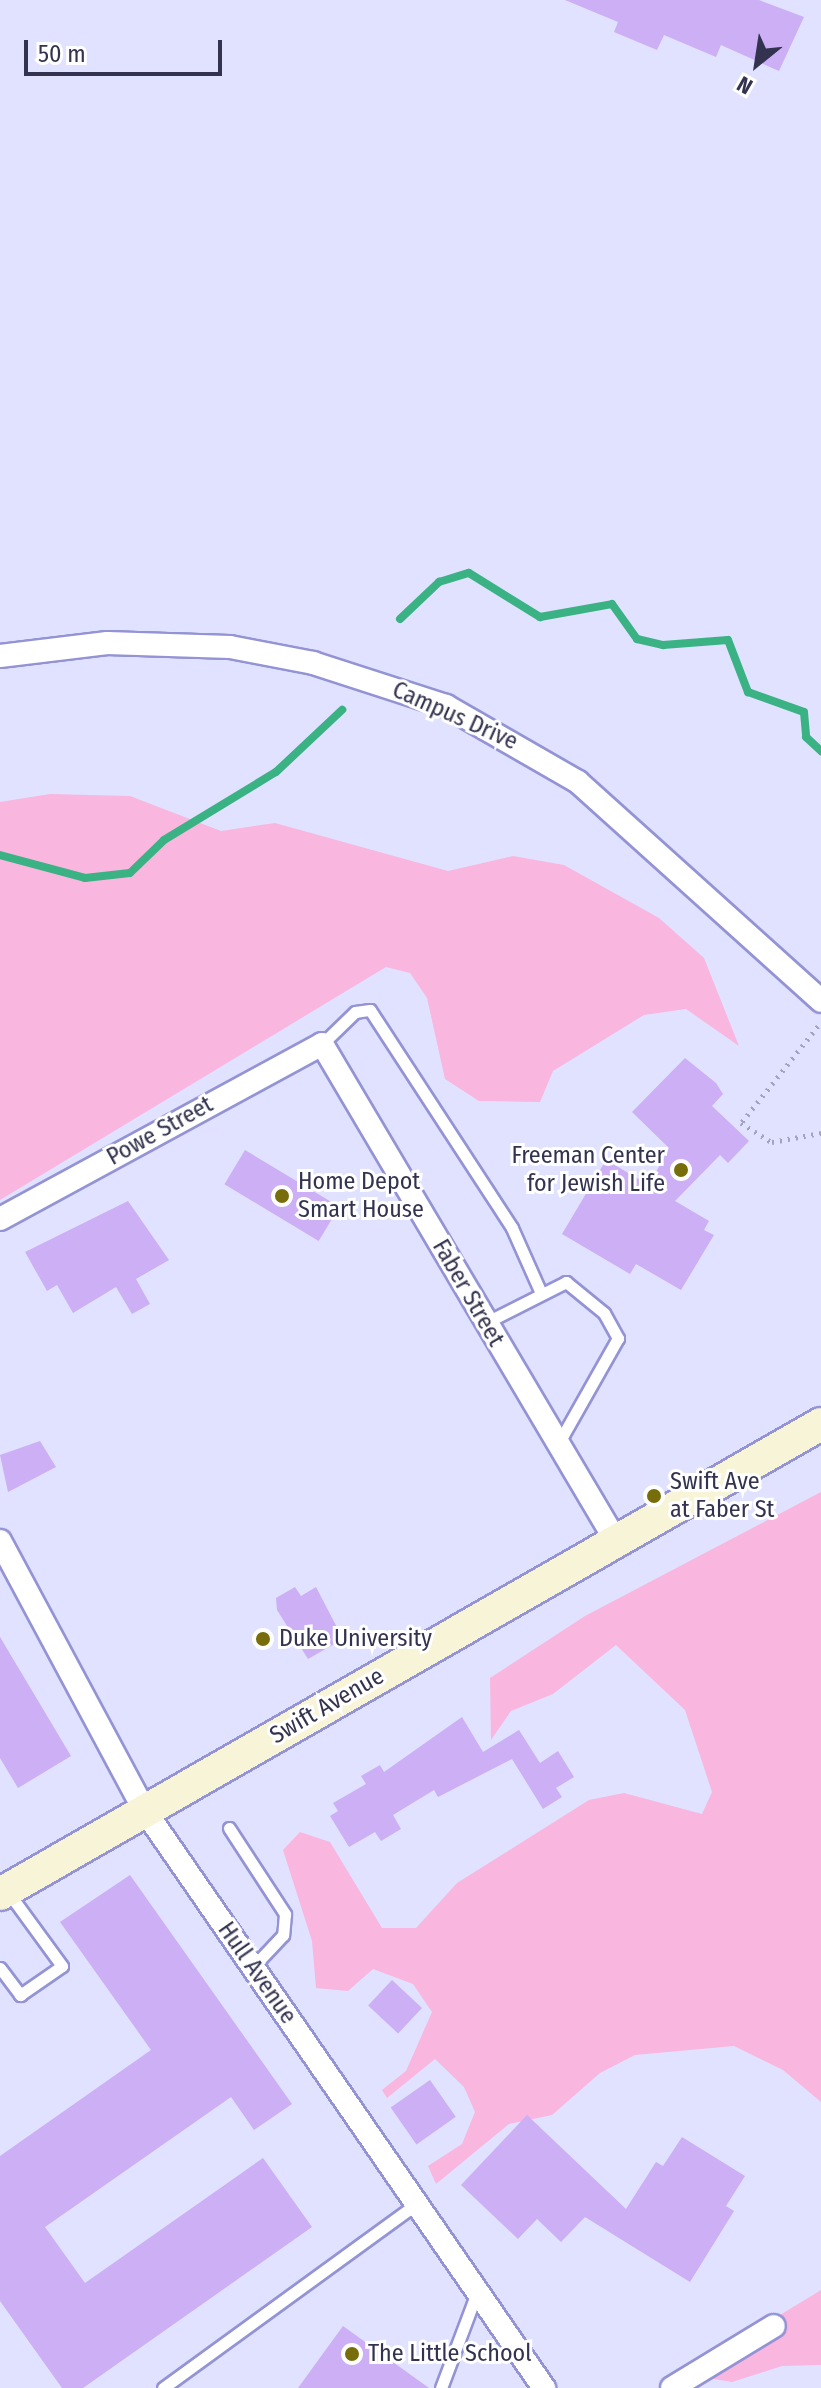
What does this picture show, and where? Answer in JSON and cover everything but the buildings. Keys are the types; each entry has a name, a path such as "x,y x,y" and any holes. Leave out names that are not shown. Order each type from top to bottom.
{"street":[{"name":"Campus Drive","path":"0,656 107,643 230,647 352,673 446,706 589,790 821,1001"},
{"name":"Powe Street","path":"0,1219 322,1044"},
{"name":"Faber Street","path":"322,1044 616,1541"},
{"name":"Swift Avenue","path":"3,1892 821,1424"},
{"name":"Hull Avenue","path":"0,1541 145,1811 544,2388"},
{"path":"672,2388 774,2326"}],"lane":[{"path":"322,1044 355,1012 370,1010 512,1228 540,1291"},
{"path":"485,1323 540,1291 566,1282 604,1313 618,1338 558,1444"},
{"path":"229,1828 285,1914 283,1935 253,1967"},
{"path":"0,1968 20,1995 62,1966 3,1892"},
{"path":"163,2388 416,2204"},
{"path":"441,2388 477,2292"}],"path":[{"path":"818,1026 741,1123 772,1142 821,1133"}],"shaded area":[{"path":"50,794 130,796 221,831 275,823 448,871 513,856 564,865 659,918 704,958 739,1046 686,1009 644,1015 553,1071 540,1102 479,1101 445,1079 427,998 410,973 386,967 0,1200 0,802"},
{"path":"821,1492 821,2102 783,2070 734,2046 635,2055 600,2073 552,2115 509,2124 436,2184 428,2166 462,2144 475,2112 464,2087 435,2059 387,2098 382,2090 406,2071 432,2012 413,1984 373,1969 348,1991 316,1988 312,1941 283,1850 300,1832 330,1842 382,1928 416,1928 457,1883 589,1800 624,1793 702,1814 712,1792 685,1710 616,1645 553,1694 511,1711 491,1740 490,1678 585,1616"},
{"path":"821,2290 821,2365 782,2366 732,2382 708,2378 708,2359"}],"waterway":[{"path":"400,619 439,582 469,573 540,617 612,604 637,639 663,645 728,640 748,692 804,712 806,737 821,751"},
{"path":"0,855 85,878 130,873 164,840 276,772 342,710"}],"place":[{"name":"Freeman Center for Jewish Life","path":"681,1170"},
{"name":"Home Depot Smart House","path":"282,1196"},
{"name":"Swift Ave at Faber St","path":"654,1496"},
{"name":"Duke University","path":"263,1639"},
{"name":"The Little School","path":"352,2354"}]}
